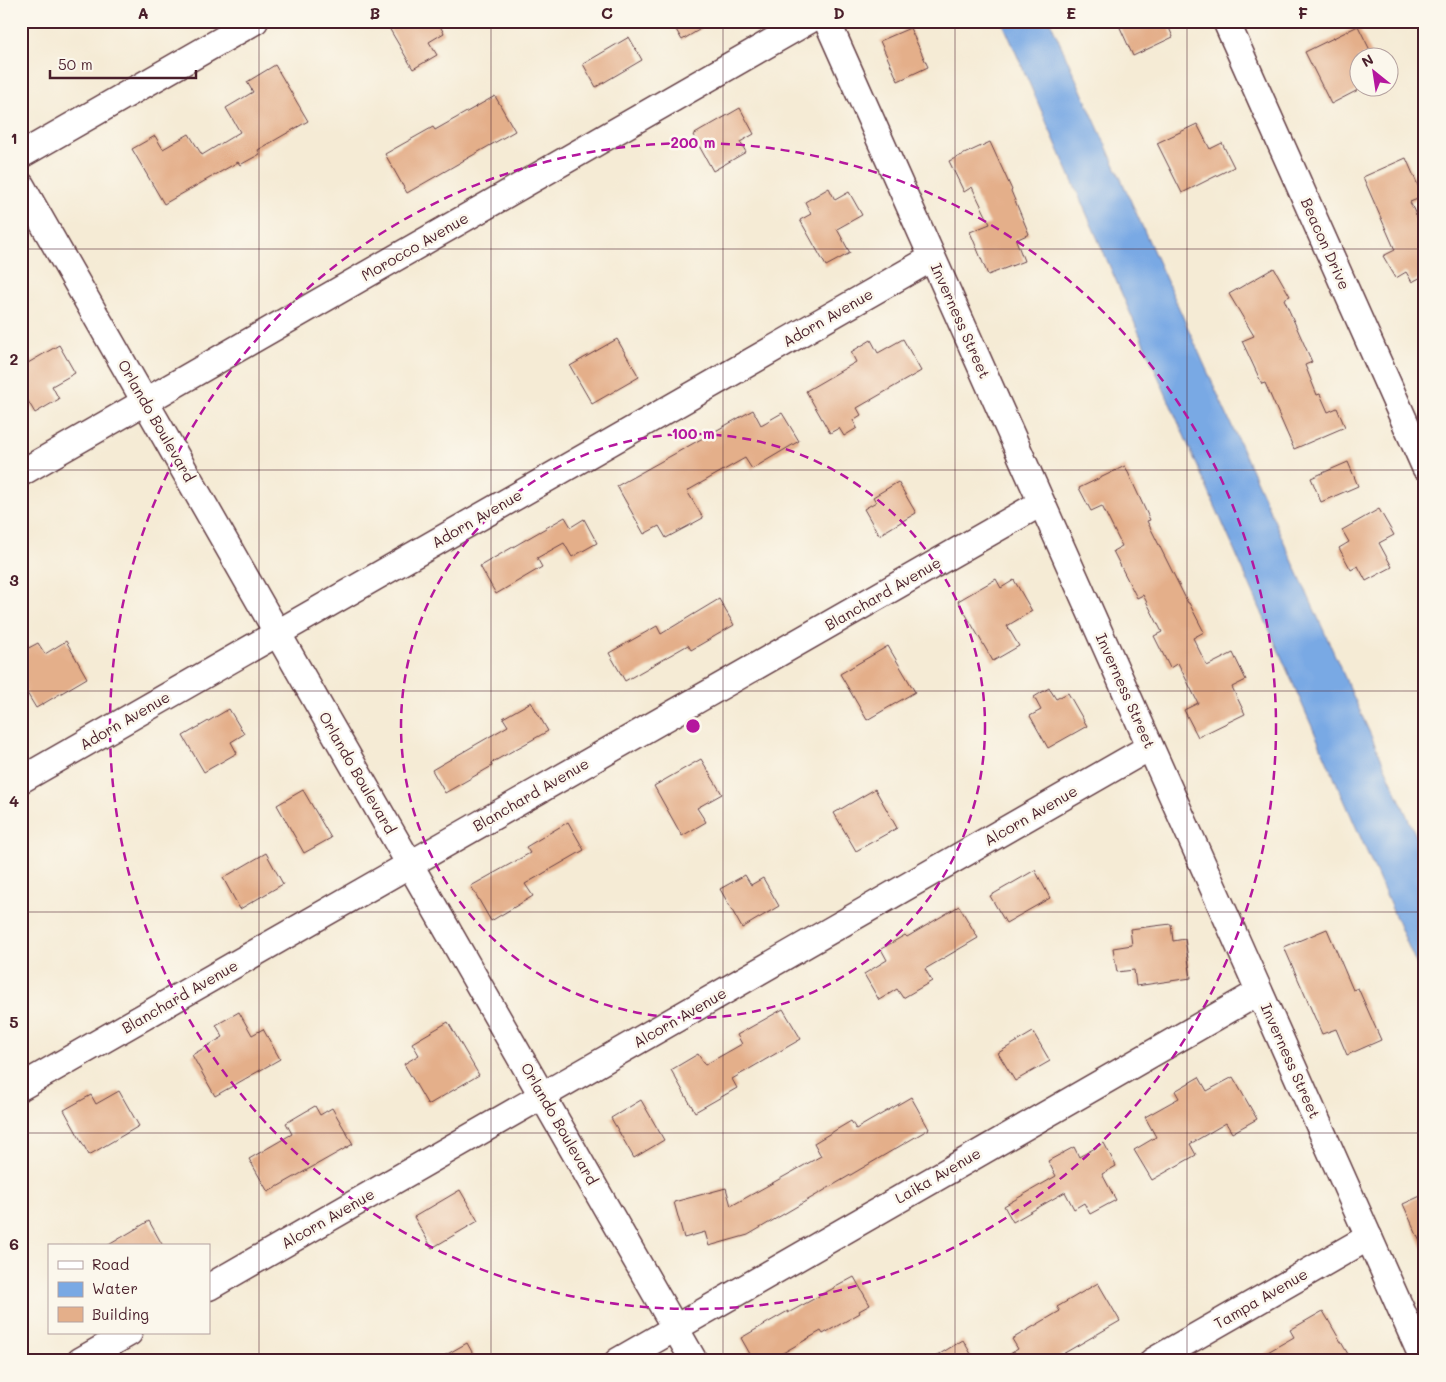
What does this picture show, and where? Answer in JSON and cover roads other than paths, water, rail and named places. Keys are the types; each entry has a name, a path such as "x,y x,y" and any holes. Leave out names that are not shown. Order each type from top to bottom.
{"street":[{"path":"21,156 228,28 255,21"},
{"name":"Morocco Avenue","path":"21,473 808,21"},
{"name":"Inverness Street","path":"827,21 1424,1361"},
{"name":"Beacon Drive","path":"1226,21 1425,468"},
{"name":"Orlando Boulevard","path":"21,185 694,1361"},
{"name":"Adorn Avenue","path":"21,780 932,258"},
{"name":"Blanchard Avenue","path":"21,1087 1041,502"},
{"name":"Alcorn Avenue","path":"210,1286 1150,747"},
{"name":"Laika Avenue","path":"618,1361 1259,992"},
{"name":"Tampa Avenue","path":"1153,1361 1369,1237"},
{"path":"80,1361 127,1334"}],"water":[{"path":"1002,21 1050,21 1425,856 1425,984"}]}
